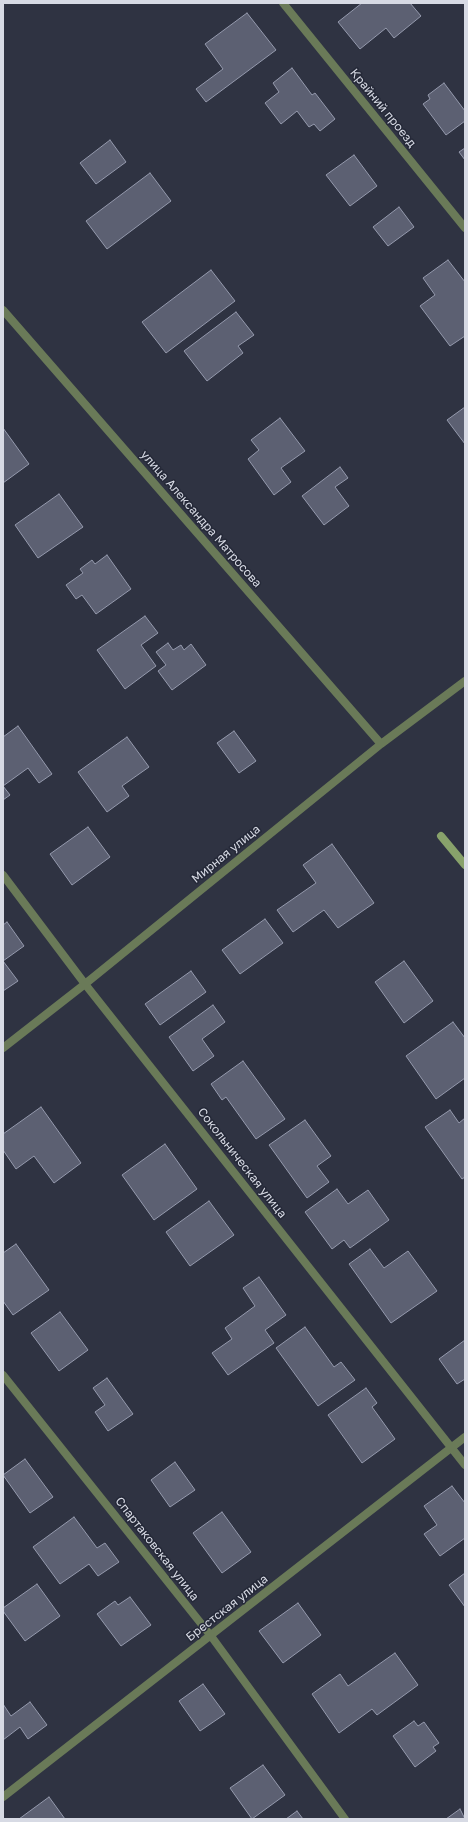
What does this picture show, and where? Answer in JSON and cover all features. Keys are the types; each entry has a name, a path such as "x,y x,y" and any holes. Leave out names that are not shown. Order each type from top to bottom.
{"street":[{"name":"Крайний проезд","path":"283,3 465,228"},
{"name":"улица Александра Матросова","path":"3,310 381,744"},
{"name":"Мирная улица","path":"3,1048 85,984 381,744 465,680"},
{"path":"441,836 465,865"},
{"name":"Сокольническая улица","path":"3,875 85,984 465,1465"},
{"name":"Спартаковская улица","path":"3,1375 210,1636 345,1819"},
{"name":"Брестская улица","path":"3,1797 465,1437"}],"building":[{"path":"362,3 410,3 421,16 394,38 386,28 360,49 338,22"},
{"path":"247,13 276,50 206,102 196,89 223,69 205,44"},
{"path":"292,68 312,95 315,93 335,119 320,131 314,124 309,127 297,111 281,124 265,103 279,92 273,83"},
{"path":"444,83 465,111 465,121 446,135 423,104 430,99 428,95"},
{"path":"110,140 126,162 96,184 80,163"},
{"path":"465,148 465,160 459,152"},
{"path":"354,155 377,186 350,206 326,175"},
{"path":"150,173 171,201 107,249 86,221"},
{"path":"399,207 414,227 388,246 373,227"},
{"path":"448,260 465,282 465,336 450,346 420,306 435,295 423,278"},
{"path":"211,270 235,301 166,353 142,322"},
{"path":"236,312 254,335 238,346 243,353 207,381 184,351"},
{"path":"465,407 465,444 447,420"},
{"path":"280,418 305,451 281,468 291,482 274,495 248,459 259,450 251,440"},
{"path":"3,428 29,464 3,483"},
{"path":"340,467 348,478 335,487 349,506 324,525 302,496"},
{"path":"59,494 83,527 38,558 15,525"},
{"path":"107,555 131,589 96,614 82,595 76,599 66,585 83,573 80,569 92,560 95,564"},
{"path":"145,616 158,633 141,645 156,666 125,689 97,650"},
{"path":"168,643 173,650 181,645 184,650 191,644 206,665 172,690 158,671 166,665 156,652"},
{"path":"18,726 52,774 39,783 28,768 3,786 3,737"},
{"path":"234,731 256,761 239,773 217,743"},
{"path":"127,737 149,767 122,786 129,796 107,812 78,772"},
{"path":"3,786 10,795 3,800"},
{"path":"88,827 110,857 72,885 50,854"},
{"path":"332,844 374,903 338,928 324,910 293,932 277,910 316,883 303,865"},
{"path":"265,919 283,943 240,974 222,950"},
{"path":"7,922 24,946 3,961 3,925"},
{"path":"3,961 18,981 3,991"},
{"path":"404,961 433,1001 404,1023 375,982"},
{"path":"191,971 206,992 160,1025 145,1004"},
{"path":"213,1005 225,1022 202,1039 214,1056 193,1071 169,1037"},
{"path":"453,1022 465,1038 465,1078 436,1099 406,1056"},
{"path":"243,1061 285,1119 256,1139 226,1097 222,1100 211,1084"},
{"path":"41,1107 81,1163 54,1183 34,1156 16,1169 3,1150 3,1134"},
{"path":"450,1110 459,1123 465,1118 465,1177 462,1179 425,1127"},
{"path":"305,1120 331,1156 317,1166 329,1182 307,1198 269,1145"},
{"path":"165,1144 197,1189 154,1220 122,1175"},
{"path":"337,1189 348,1204 368,1190 389,1220 350,1248 344,1240 332,1249 305,1212"},
{"path":"209,1201 234,1235 190,1266 166,1232"},
{"path":"16,1244 49,1290 13,1315 3,1301 3,1253"},
{"path":"370,1249 384,1268 408,1251 437,1291 391,1323 349,1264"},
{"path":"259,1277 286,1315 265,1330 274,1343 228,1375 212,1353 232,1339 225,1328 255,1306 243,1288"},
{"path":"60,1312 88,1350 59,1371 31,1333"},
{"path":"305,1327 334,1367 341,1362 355,1380 318,1406 276,1348"},
{"path":"465,1340 465,1379 457,1384 439,1359"},
{"path":"107,1378 133,1414 108,1431 95,1412 105,1405 93,1388"},
{"path":"366,1388 377,1403 372,1407 395,1439 362,1463 328,1415"},
{"path":"25,1459 53,1497 30,1513 3,1475"},
{"path":"175,1462 195,1490 170,1507 151,1480"},
{"path":"452,1486 465,1503 465,1538 440,1556 424,1534 437,1525 424,1506"},
{"path":"222,1512 251,1552 222,1573 193,1533"},
{"path":"74,1517 97,1548 105,1543 119,1562 98,1576 89,1564 60,1584 33,1547"},
{"path":"465,1573 465,1607 449,1585"},
{"path":"37,1584 60,1616 25,1641 3,1611 3,1608"},
{"path":"130,1597 151,1625 121,1646 97,1614 115,1601 118,1605"},
{"path":"298,1603 321,1635 283,1663 259,1631"},
{"path":"395,1653 418,1685 377,1715 372,1709 339,1733 312,1694 340,1674 348,1686"},
{"path":"203,1684 225,1714 200,1731 179,1701"},
{"path":"30,1702 47,1725 28,1739 20,1727 3,1740 3,1704 11,1716"},
{"path":"414,1721 418,1726 424,1722 439,1743 433,1747 436,1751 415,1767 393,1736"},
{"path":"263,1765 285,1795 252,1819 230,1788"},
{"path":"49,1797 65,1819 19,1819"},
{"path":"460,1809 465,1819 446,1819"},
{"path":"297,1811 303,1819 286,1819"}]}
